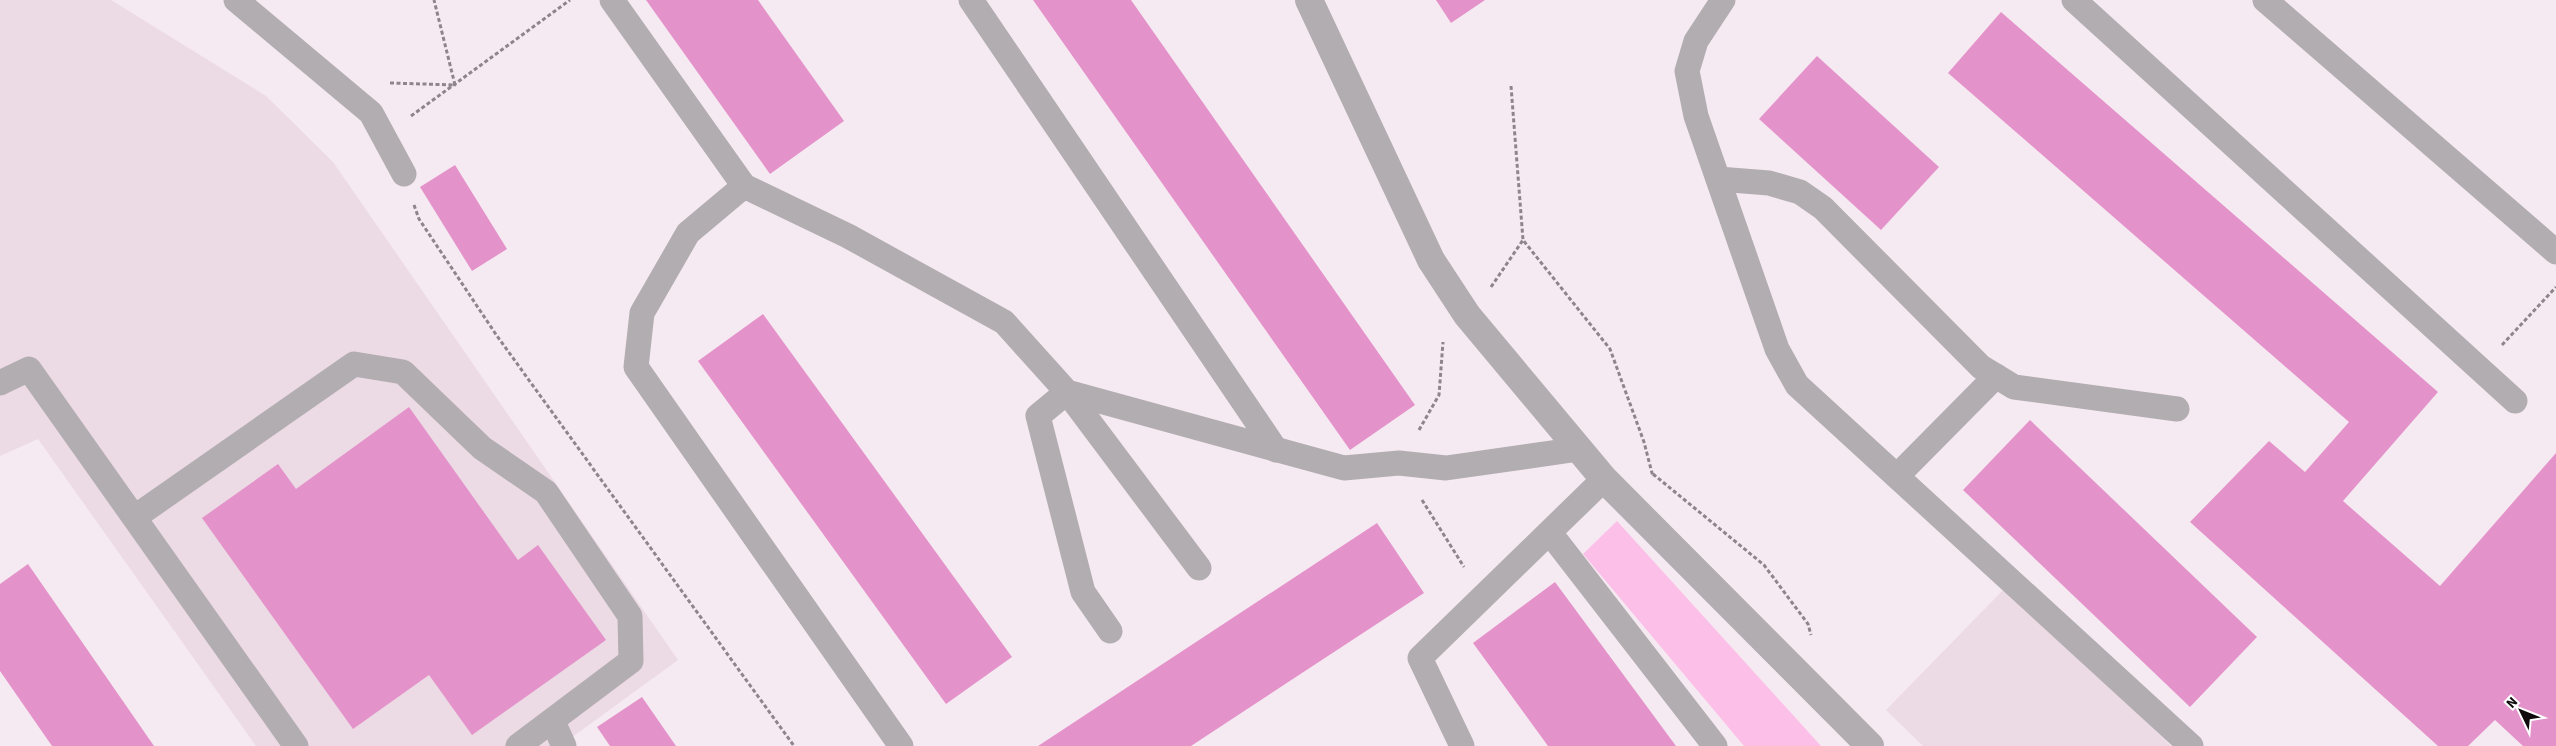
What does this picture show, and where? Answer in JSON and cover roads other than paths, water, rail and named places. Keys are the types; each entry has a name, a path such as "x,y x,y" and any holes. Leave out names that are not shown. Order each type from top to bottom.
{"street":[{"path":"1309,0 1431,260 1467,315 1604,479 1870,746"}],"lane":[{"path":"236,0 371,113 404,174"},
{"path":"612,0 744,186 848,236 1004,322 1067,392 1199,568"},
{"path":"971,0 1276,450"},
{"path":"1723,0 1696,41 1688,71 1696,116 1777,349 1797,385 2191,746"},
{"path":"2074,0 2515,401"},
{"path":"2269,1 2553,243"},
{"path":"1718,179 1769,183 1800,192 1815,203 1981,367 2014,387 2177,409"},
{"path":"744,186 688,233 642,313 636,367 901,746"},
{"path":"135,517 354,364 403,372 482,448 546,492 630,616 631,661 518,746"},
{"path":"0,383 29,369 296,746"},
{"path":"1897,476 1996,376"},
{"path":"1067,392 1344,468 1399,463 1446,468 1579,449"},
{"path":"1067,392 1038,416 1083,592 1110,631"},
{"path":"1462,746 1420,658 1604,479"},
{"path":"1550,533 1715,746"},
{"path":"552,722 564,746"}]}
